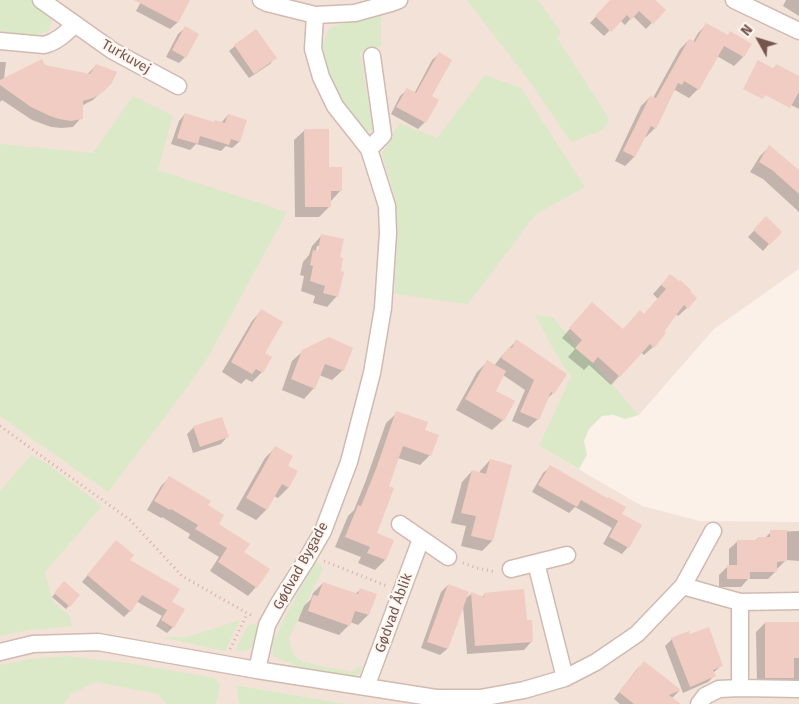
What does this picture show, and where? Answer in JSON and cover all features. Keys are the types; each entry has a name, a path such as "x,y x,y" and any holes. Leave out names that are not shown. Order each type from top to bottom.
{"street":[{"name":"Turkuvej","path":"42,0 113,51 178,86"},
{"path":"261,0 315,15 355,13 399,0"},
{"path":"734,0 799,32"},
{"name":"Gødvad Bygade","path":"258,670 267,625 323,531 349,462 372,373 383,308 388,232 387,206 369,149 335,106 321,77 313,49 315,15"},
{"path":"0,41 51,44 75,24"},
{"path":"369,149 383,135 372,56"},
{"path":"400,524 448,557"},
{"path":"0,652 33,644 98,642 366,688 436,698 480,698 524,690 565,678 596,662 636,634 682,586 713,531"},
{"name":"Gødvad Åblik","path":"366,688 421,539"},
{"path":"505,570 568,555"},
{"path":"536,563 565,678"},
{"path":"682,586 740,602 799,601"},
{"path":"740,602 740,688"},
{"path":"698,704 705,696 719,689 799,689"}],"path":[{"path":"0,426 130,520 182,576 267,625"},
{"path":"309,555 385,585"},
{"path":"468,565 477,568 505,570"},
{"path":"227,665 229,651 247,614"}],"shaded area":[{"path":"0,0 799,0 799,269 714,329 639,415 584,368 539,446 642,506 700,521 799,522 799,704 347,704 236,685 239,704 0,704"}],"green space":[{"path":"0,0 33,0 53,17 49,30 37,36 0,31"},
{"path":"467,0 538,0 561,32 557,38 605,112 609,121 601,131 571,142 530,82"},
{"path":"381,14 381,46 360,52 373,131 366,131 338,98 325,66 321,45 330,28 345,22"},
{"path":"485,75 521,88 585,187 535,215 468,304 395,294 396,200 382,154 399,123 437,138"},
{"path":"133,96 173,116 158,170 287,212 208,357 108,492 0,416 0,144 93,153"},
{"path":"535,315 552,317 639,415 625,419 614,415 602,416 589,429 584,441 587,455 579,469 539,446 571,377"},
{"path":"31,455 49,465 102,506 45,572 53,602 70,616 72,626 29,630 0,636 0,491"},
{"path":"316,561 323,569 289,638 293,654 302,662 351,672 362,665 360,674 350,677 299,667 273,656 272,644"},
{"path":"240,620 225,651 160,637 187,637"},
{"path":"254,624 260,627 253,645 247,650 235,651 248,625"},
{"path":"66,656 128,663 215,678 220,685 216,704 166,704 158,694 96,682 71,694 64,704 0,704 0,665 31,659"},
{"path":"236,685 347,704 239,704"}],"building":[{"path":"134,0 190,0 178,23"},
{"path":"610,0 655,0 666,10 653,24 639,11 631,20 627,15 611,32 595,16"},
{"path":"706,23 728,35 730,31 752,44 744,57 724,46 699,90 684,81 682,85 678,83 656,129 651,126 635,157 623,151 650,96 656,98 689,39 695,42"},
{"path":"185,26 199,34 186,58 172,50"},
{"path":"256,29 277,58 254,74 234,45"},
{"path":"439,52 452,60 432,96 439,100 426,123 396,107 407,88 416,93"},
{"path":"42,59 45,65 90,74 96,64 117,72 112,83 103,92 83,101 83,119 71,121 59,119 31,107 0,85 0,80"},
{"path":"758,60 774,69 776,64 799,76 799,92 790,108 765,95 763,99 743,89"},
{"path":"185,113 214,122 215,120 225,123 228,114 247,120 240,142 231,139 229,145 200,136 198,144 177,138"},
{"path":"304,129 329,129 329,167 342,167 342,191 331,191 331,207 305,207"},
{"path":"769,145 799,170 799,194 772,170 759,162"},
{"path":"766,216 782,232 770,245 753,230"},
{"path":"321,234 344,239 340,257 343,258 341,271 344,272 338,297 323,293 325,286 310,281 313,266 310,265 313,250 318,251"},
{"path":"670,274 680,280 697,298 688,309 684,305 664,331 666,333 654,348 650,344 620,377 598,357 593,363 575,348 582,340 569,328 592,302 623,329 640,310 644,314 666,289 661,285"},
{"path":"261,309 283,322 265,353 272,357 263,373 256,369 252,374 231,362"},
{"path":"329,337 353,348 344,371 325,364 315,389 291,379 302,350"},
{"path":"516,339 567,374 554,394 551,392 539,420 520,412 534,380 501,358 509,347 512,348"},
{"path":"487,360 506,371 496,391 515,401 504,421 465,399"},
{"path":"396,411 428,422 425,430 439,435 431,456 403,446 389,486 394,488 377,533 394,540 386,560 367,553 370,547 345,537 358,505 361,506 376,469"},
{"path":"222,417 229,437 200,447 193,426"},
{"path":"275,446 293,456 288,466 298,471 289,488 282,484 267,510 246,498"},
{"path":"490,459 512,465 493,541 471,536 476,516 461,513 472,470 486,474"},
{"path":"550,465 626,507 622,514 642,525 629,548 609,537 618,521 581,500 577,507 538,485"},
{"path":"169,476 211,501 208,505 224,515 219,524 250,544 244,552 270,569 257,588 218,562 227,548 195,529 198,525 154,501"},
{"path":"770,530 787,530 787,561 777,562 777,572 750,572 750,579 727,579 727,565 737,565 737,540 757,540 757,537 770,537"},
{"path":"116,540 134,555 130,560 180,589 172,602 185,609 174,628 161,620 167,610 142,595 131,612 87,575"},
{"path":"64,581 80,595 70,607 54,593"},
{"path":"323,582 358,594 360,588 377,594 369,615 355,611 350,626 308,611 313,595 318,596"},
{"path":"448,584 469,592 448,649 427,642"},
{"path":"524,589 527,620 532,620 533,642 475,646 471,592 484,597 484,593"},
{"path":"765,622 799,622 799,658 794,658 794,678 765,678"},
{"path":"709,627 723,666 713,670 716,676 690,687 671,638 689,631 690,634"},
{"path":"644,661 681,690 669,695 681,704 634,704 619,692"}]}
